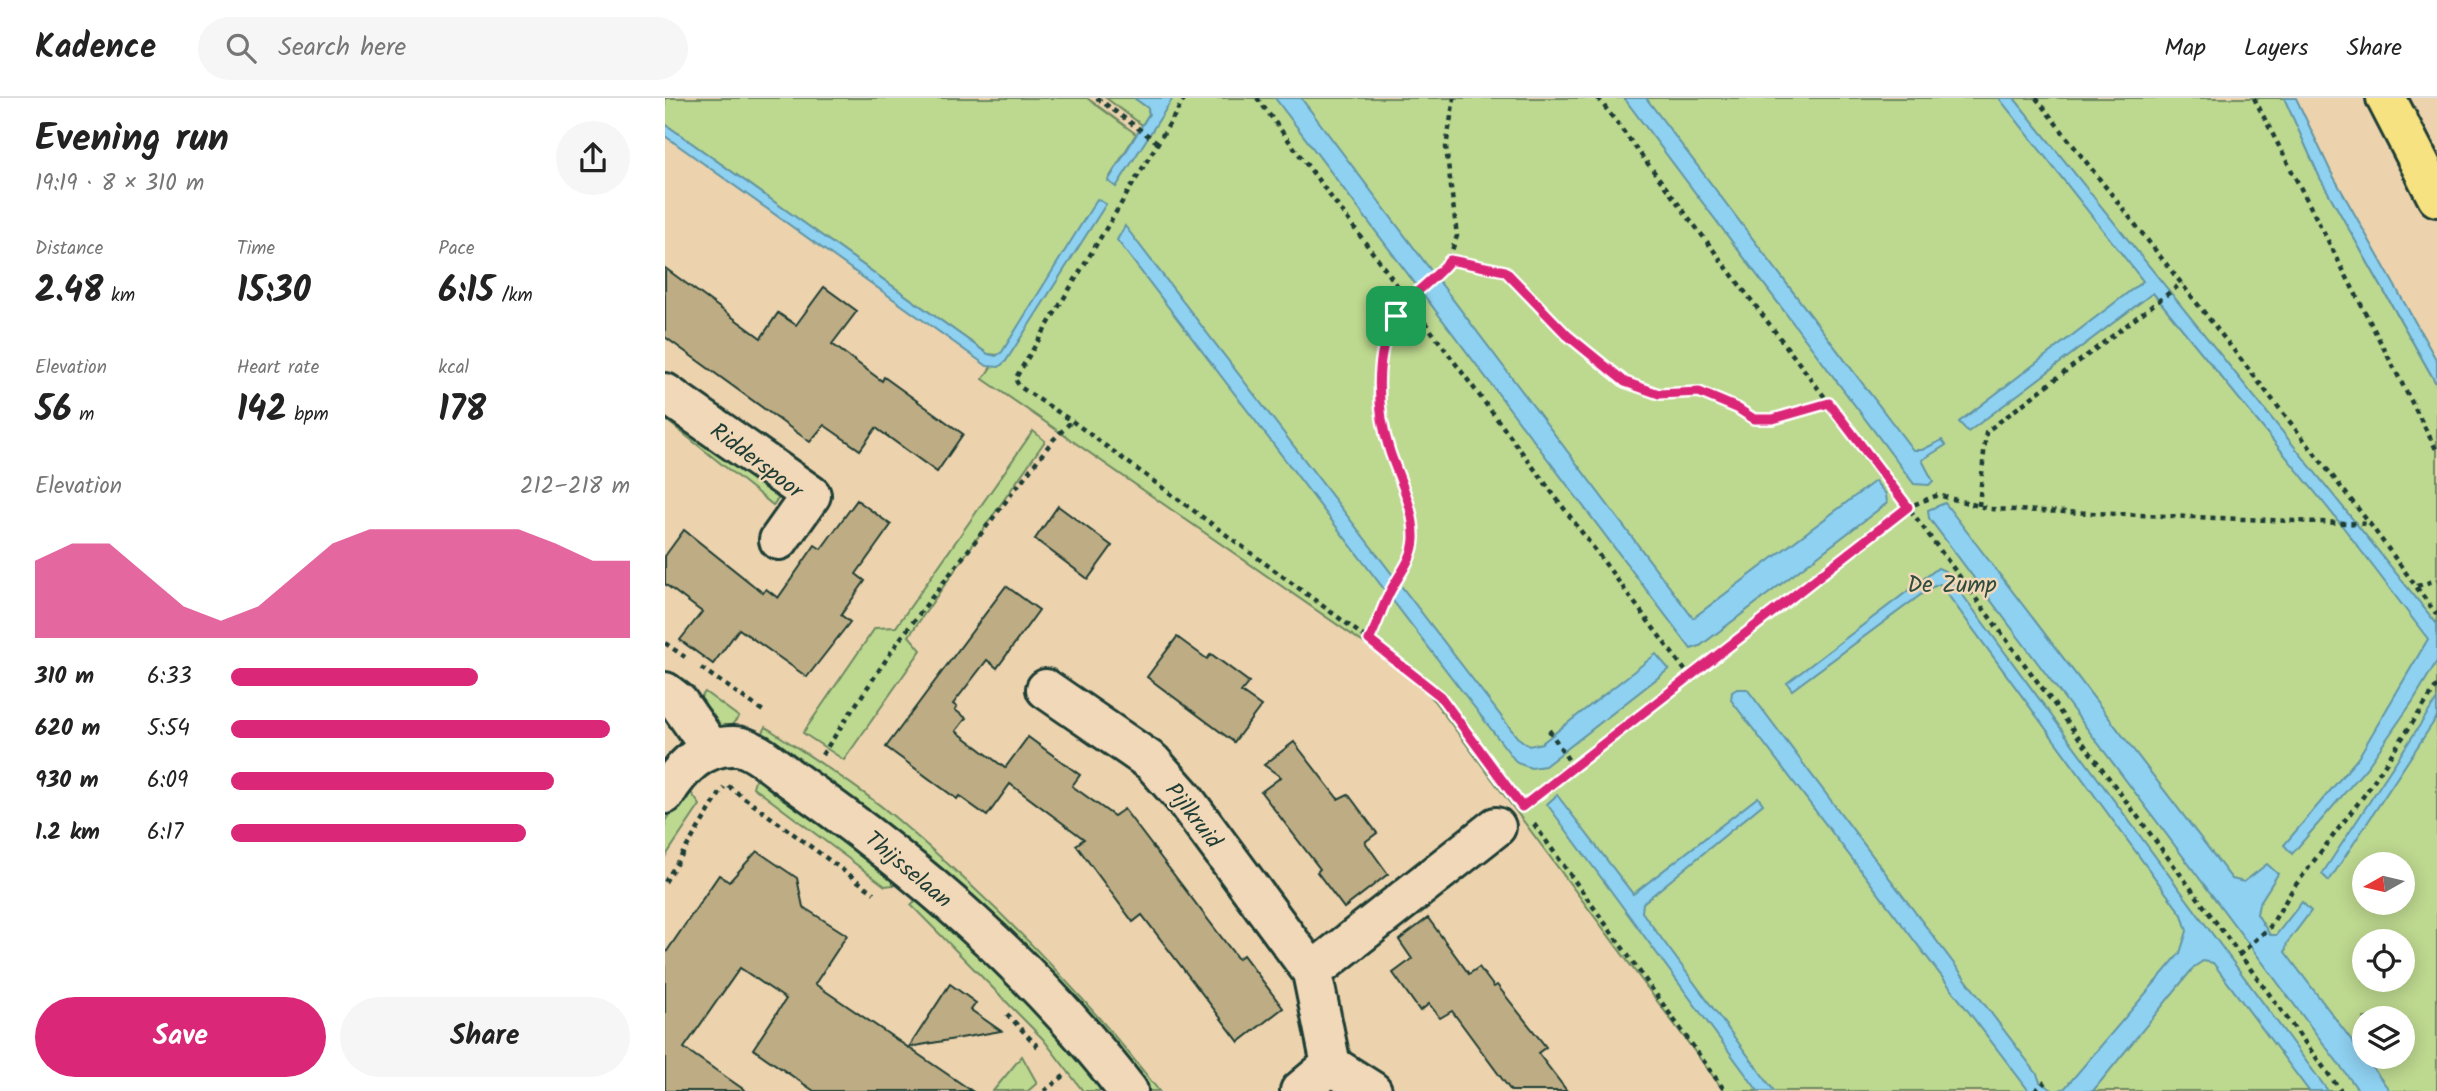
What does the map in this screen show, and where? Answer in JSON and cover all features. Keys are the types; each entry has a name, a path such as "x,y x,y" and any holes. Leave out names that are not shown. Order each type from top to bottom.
{"highway":[{"path":"2386,98 2437,197"}],"street":[{"name":"Ridderspoor","path":"665,393 811,495 779,540"},
{"name":"Pijlkruid","path":"1046,689 1152,762 1183,797 1312,972 1331,1065"},
{"name":"Thijsselaan","path":"665,692 728,748 864,830 999,945 1084,1033 1128,1091"},
{"path":"665,794 678,772 728,748"},
{"path":"1312,972 1513,823"},
{"path":"1300,1091 1331,1065 1372,1091"}],"path":[{"path":"1097,98 1157,142"},
{"path":"1185,98 1015,379 1020,387 1072,421 1369,640 1440,696 1522,807 1908,507 1938,495 1990,509 2370,524"},
{"path":"1257,98 1690,677"},
{"path":"1369,640 1387,597 1411,556 1414,537 1408,503 1389,450 1381,415 1381,373 1385,340 1396,316 1450,260 1457,236 1446,147 1454,98"},
{"path":"1598,98 1908,507 2341,1091"},
{"path":"2036,98 2370,524 2437,614"},
{"path":"2254,98 2437,451"},
{"path":"1450,260 1505,271 1567,335 1625,382 1659,394 1699,392 1737,408 1754,419 1773,419 1829,403"},
{"path":"1979,506 1986,432 2182,283"},
{"path":"822,755 900,639 1053,440 1072,421"},
{"path":"2417,586 2437,580"},
{"path":"2239,955 2270,927 2294,887 2365,794 2437,685"},
{"path":"728,748 760,709"},
{"path":"1549,730 1573,767"},
{"name":"Thijsselaan","path":"665,882 726,784 876,894"},
{"path":"1513,823 1725,1091"},
{"path":"1000,1007 1046,1056"},
{"path":"1055,1066 1070,1083"},
{"path":"1044,1091 1064,1076"},
{"path":"2035,1091 2045,1082"}],"green space":[{"name":"De Zump","path":"665,98 1087,98 1136,134 1108,180 1168,98 2285,98 2363,254 2437,385 2437,1091 1724,1091 1420,682 983,379 999,355 988,354 665,124"},
{"path":"1106,98 1134,98 1148,108 1149,114 1142,125"},
{"path":"665,408 784,492 773,505 665,419"},
{"path":"1033,431 1045,441 909,636 921,650 844,760 803,733 875,628 896,627"},
{"path":"705,692 739,717 726,731 694,706"},
{"path":"766,727 872,799 973,888 1039,952 1101,1020 1159,1091 1139,1091 757,743"},
{"path":"756,776 902,884 885,886 753,787"},
{"path":"687,787 700,805 665,857 665,821"},
{"path":"922,898 1039,1011 1103,1091 1083,1091 1043,1039 911,905"},
{"path":"1022,1056 1037,1083 1028,1091 993,1091"}],"water":[{"path":"1134,98 1173,98 1116,187 1108,181 1149,114 1148,108"},
{"path":"1275,98 1301,98 1693,618 1875,481 1886,494 1887,503 1700,646 1691,649"},
{"path":"1624,98 1646,98 1913,450 1922,450 1942,440 1946,445 1922,460 1933,481 1929,485 1914,484"},
{"path":"1999,98 2014,98 2437,624 2437,661 2413,701 2368,766 2292,854 2284,845 2358,758 2428,639 2340,523 2153,293 1968,432 1959,422 2143,281"},
{"path":"2284,98 2296,98 2331,172 2437,361 2437,385 2320,178"},
{"path":"665,124 988,354 996,356 1002,352 1097,199 1106,204 1006,361 999,367 987,366 665,136"},
{"path":"1125,226 1517,737 1529,746 1542,743 1656,654 1669,669 1545,766 1531,768 1517,763 1117,240"},
{"path":"1945,503 2232,879 2244,882 2267,864 2278,874 2259,904 2257,914 2270,935 2276,935 2302,902 2311,911 2287,943 2285,952 2352,1041 2352,1069 2373,1069 2390,1091 2359,1091 1929,518 1928,510"},
{"path":"1938,568 1945,571 2328,1091 2309,1091 2213,963 2203,961 2194,967 2093,1091 2057,1091 2065,1088 2180,953 2187,931 2182,915 1940,584 1930,588 1792,690 1787,683"},
{"path":"1747,689 2037,1074 2040,1082 2054,1091 2029,1091 1731,700 1732,692"},
{"path":"2437,699 2437,717 2329,881 2322,874"},
{"path":"1557,795 1633,894 1758,797 1763,804 1643,903 1642,912 1774,1091 1758,1091 1547,804"}],"building":[{"path":"665,268 761,338 778,313 796,325 824,287 857,311 832,344 882,381 884,377 963,434 937,472 876,428 860,450 824,425 810,442 665,337"},
{"path":"857,500 891,525 856,574 865,581 841,615 850,622 807,677 739,629 713,664 680,640 702,612 665,584 665,556 684,530 763,593 766,589 778,598 815,545 821,549"},
{"path":"1058,506 1112,546 1088,579 1035,539"},
{"path":"1006,586 1039,610 997,668 987,660 953,704 957,707 955,710 966,718 956,731 1005,768 1028,737 1080,775 1072,786 1114,816 1124,809 1238,959 1243,955 1283,1008 1239,1042 1142,915 1133,922 1076,845 1084,839 1010,784 987,816 959,796 957,799 886,747"},
{"path":"1177,637 1207,659 1211,654 1249,682 1241,692 1261,706 1234,742 1147,677"},
{"path":"1294,742 1338,799 1348,794 1377,833 1365,842 1388,874 1344,908 1317,872 1320,869 1261,792 1281,777 1264,765"},
{"path":"757,851 797,878 803,907 847,935 815,984 972,1091 814,1091 753,1049 786,999 740,968 684,1048 746,1091 665,1091 665,954 719,875 729,882"},
{"path":"1428,918 1469,974 1479,967 1494,987 1497,985 1546,1047 1538,1053 1567,1091 1511,1091 1452,1011 1440,1018 1429,1004 1420,1011 1393,973 1412,959 1399,940"},
{"path":"950,984 976,1003 971,1010 1001,1031 909,1047"}],"route":[{"path":"1450,260 1505,271 1567,335 1625,382 1659,394 1699,392 1737,408 1754,419 1773,419 1829,403 1908,507 1522,807 1440,696 1369,640 1387,597 1411,556 1414,537 1408,503 1389,450 1381,415 1381,373 1385,340 1396,316 1450,260"}]}
